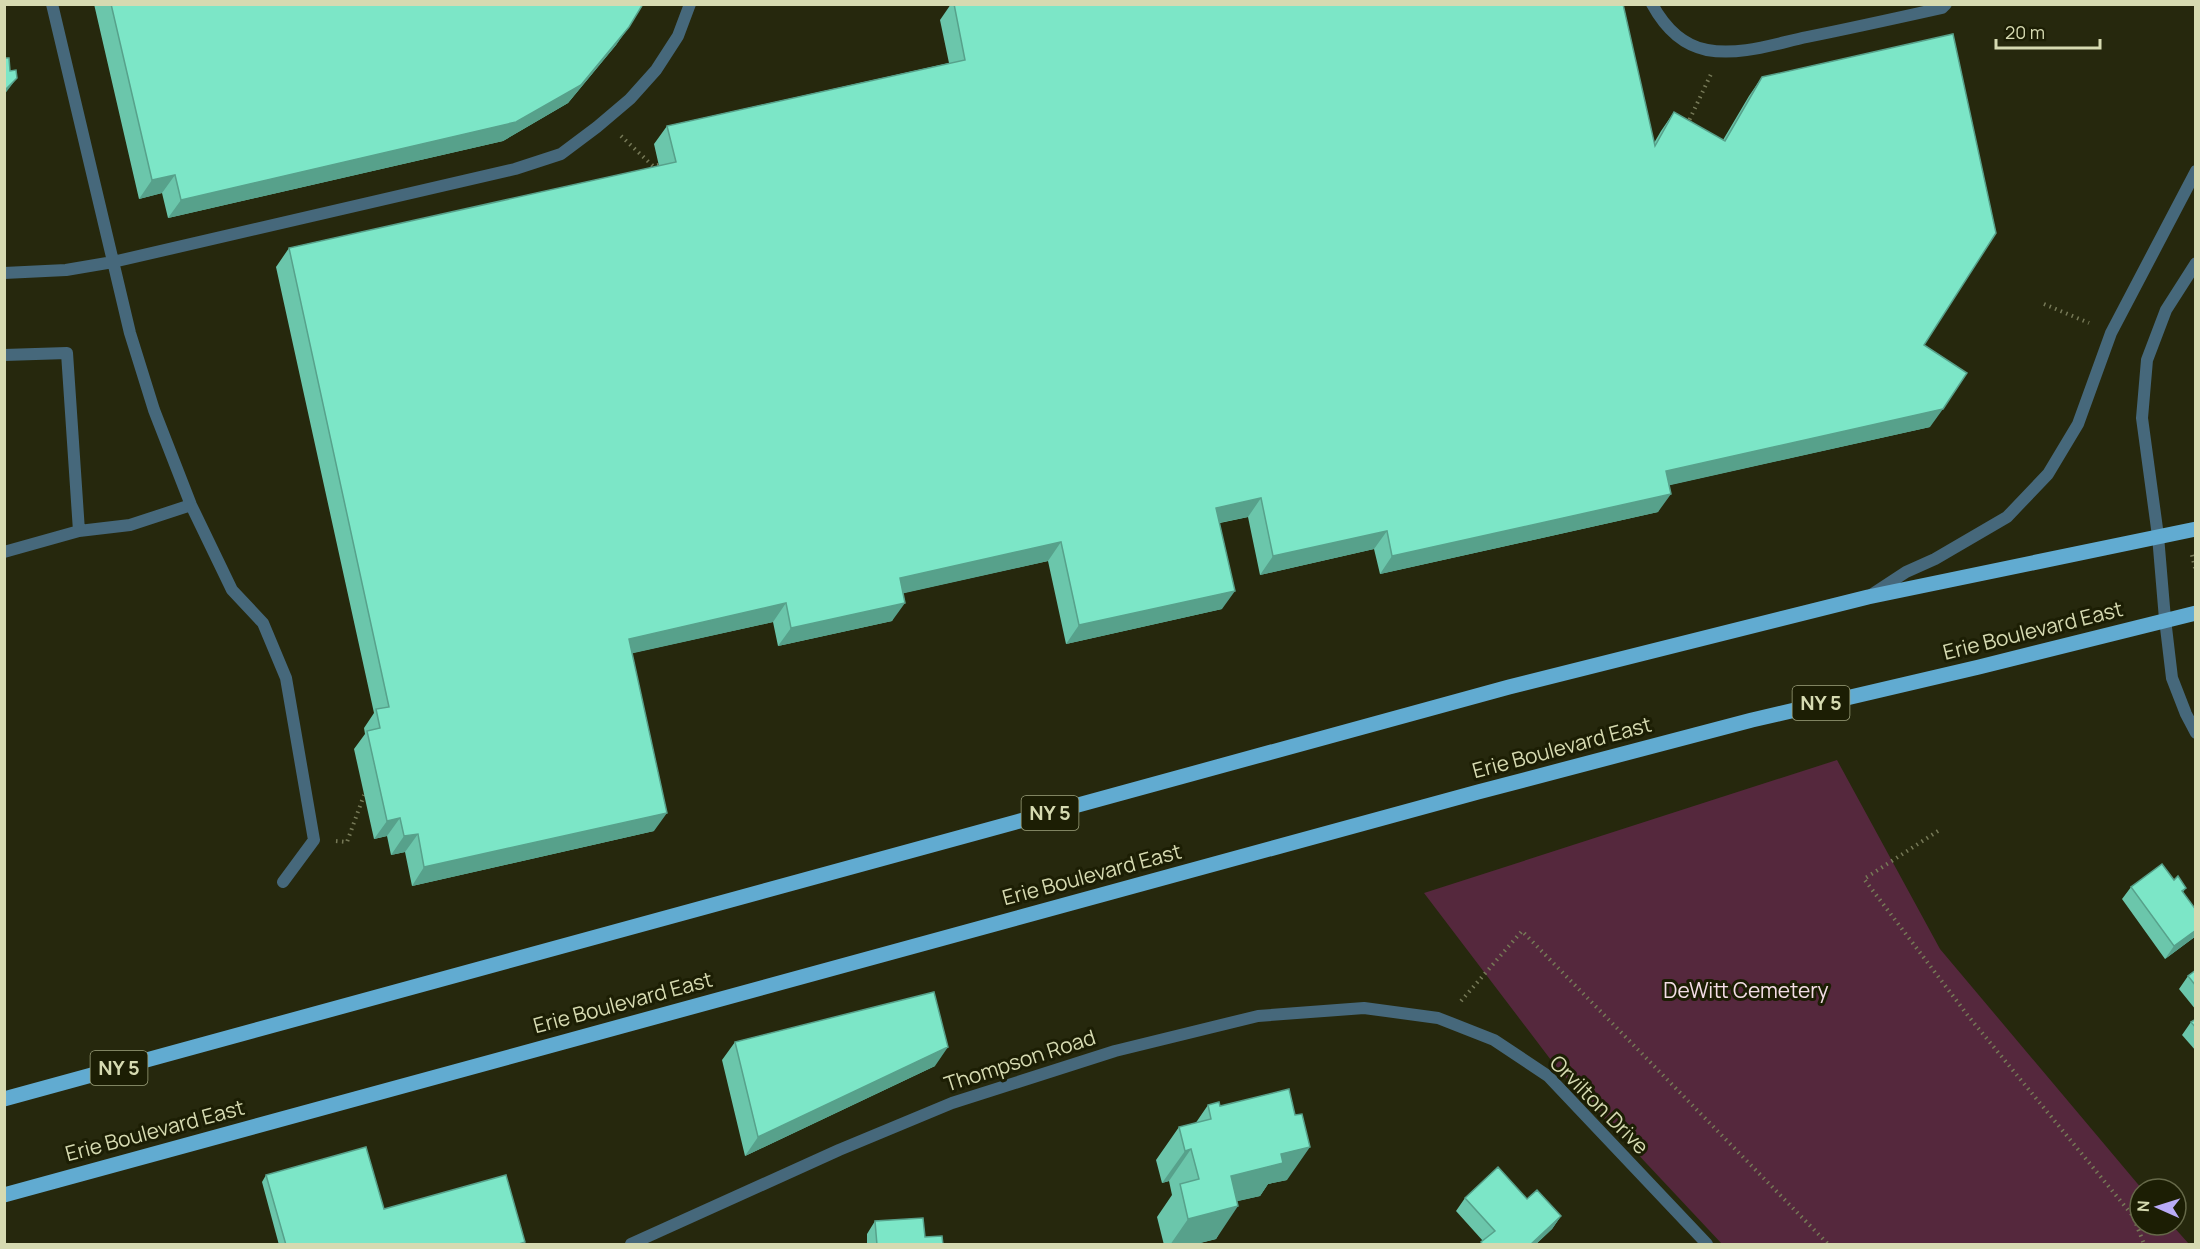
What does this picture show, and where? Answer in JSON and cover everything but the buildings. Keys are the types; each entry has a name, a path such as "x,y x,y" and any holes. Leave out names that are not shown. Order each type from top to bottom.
{"main road":[{"name":"NY 5","path":"4,1099 1509,687 1868,597 2196,529"},
{"name":"Erie Boulevard East","path":"4,1195 1443,801 1752,720 2196,613"}],"street":[{"path":"52,4 130,333 151,399 191,505 232,590 263,623 286,678 314,840 282,882"},
{"path":"4,273 66,270 113,262 515,168 561,154 630,99 656,70 678,36 690,4"},
{"path":"1652,4 1661,20 1688,44 1705,50 1721,52 1758,48 1942,8 1946,4"},
{"path":"1868,597 1906,572 1935,559 2007,517 2048,474 2078,424 2111,333 2196,171"},
{"path":"2196,263 2166,310 2147,360 2142,418 2158,536 2172,678 2196,733"},
{"path":"4,355 67,353 79,531"},
{"path":"4,552 79,531 130,525 191,505"},
{"name":"Thompson Road","path":"631,1245 839,1150 952,1103 1115,1051 1258,1016 1364,1008 1444,1020"},
{"name":"Orvilton Drive","path":"1444,1020 1494,1040 1548,1076 1707,1245"}],"path":[{"path":"1684,132 1721,52"},
{"path":"604,121 652,166 659,165"},
{"path":"314,840 347,842 364,795"},
{"path":"1938,831 1864,879 1969,1017 2133,1216 2144,1245"},
{"path":"1444,1020 1522,931 1828,1245"}],"green space":[{"name":"DeWitt Cemetery","path":"1837,760 1940,949 2132,1177 2128,1177 2128,1237 2183,1237 2189,1244 1722,1244 1557,1068 1424,893"}]}
